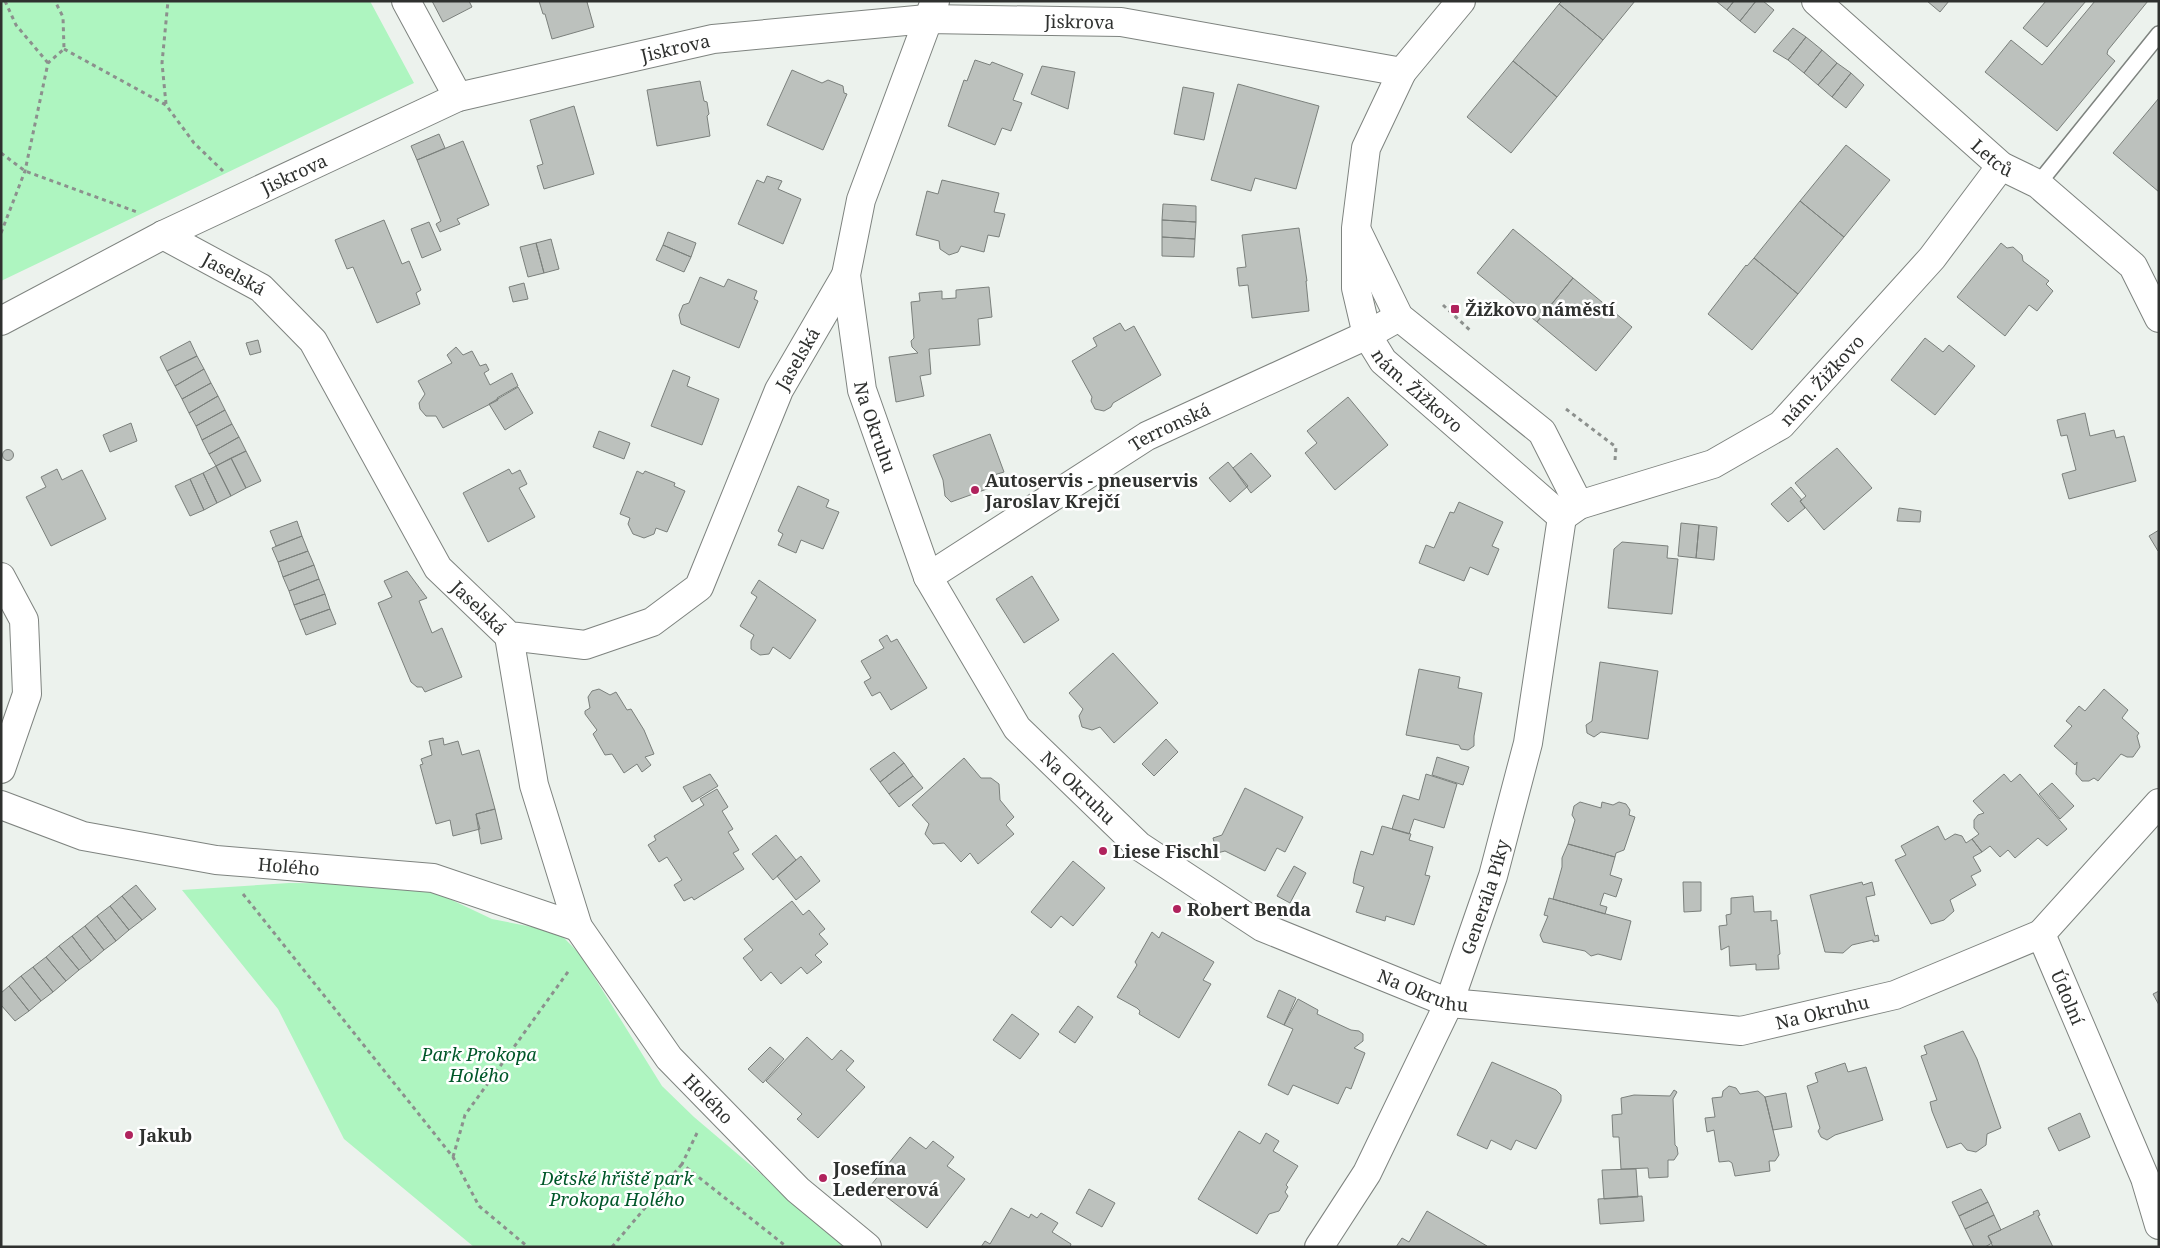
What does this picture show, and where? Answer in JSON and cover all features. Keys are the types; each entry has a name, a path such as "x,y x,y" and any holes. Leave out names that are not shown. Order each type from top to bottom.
{"street":[{"path":"406,1 458,97"},
{"name":"nám. Žižkovo","path":"1461,1 1402,72 1366,148 1356,228 1356,288 1367,335 1383,361 1571,511 1713,464 1781,425 1932,258 2001,166"},
{"name":"Letců","path":"1816,1 2001,166 2038,184 2133,266 2159,318"},
{"name":"Jiskrova","path":"1,321 163,235 458,97 712,39 931,10 1121,22 1402,72"},
{"name":"Na Okruhu","path":"931,10 861,200 846,275 862,390 928,577 1017,728 1139,846 1262,927 1449,1003 1741,1031 1895,995 2041,934"},
{"path":"1356,228 1400,317 1542,432 1571,511"},
{"name":"Jaselská","path":"163,235 261,288 312,341 438,568 509,636 585,645 652,622 699,587 779,390 846,275"},
{"name":"Terronská","path":"928,577 1147,436 1367,335 1400,317"},
{"name":"Generála Píky","path":"1318,1247 1367,1173 1449,1003 1493,876 1528,743 1571,511"},
{"path":"1,576 24,620 27,694 1,768"},
{"name":"Holého","path":"509,636 534,784 583,934 669,1058 798,1190 867,1247"},
{"path":"2041,934 2159,803"},
{"name":"Holého","path":"1,805 83,836 216,860 433,878 583,934"},
{"name":"Údolní","path":"2041,934 2145,1178 2159,1225"}],"lane":[{"path":"2038,184 2159,34"}],"path":[{"path":"5,1 16,25 48,63"},
{"path":"55,1 63,17 64,49"},
{"path":"166,105 162,63 168,1"},
{"path":"1,233 25,171 48,63 64,49"},
{"path":"64,49 166,105 194,143 225,173 244,197"},
{"path":"1,153 25,171 140,214 163,235"},
{"path":"216,860 452,1157 479,1206 528,1247"},
{"path":"452,1157 465,1115 583,934"},
{"path":"612,1247 682,1164 714,1104"},
{"path":"682,1164 787,1247"}],"green space":[{"path":"1,1 370,1 414,83 1,281"},
{"name":"Park Prokopa Holého","path":"289,883 418,884 492,919 558,932 580,954 662,1086 694,1117 847,1247 474,1247 344,1139 278,1009 182,890"}],"building":[{"path":"432,1 469,1 472,7 443,22"},
{"path":"539,1 590,1 587,2 594,27 552,39"},
{"path":"1562,1 1635,1 1603,40 1559,4"},
{"path":"1716,1 1734,1 1727,10"},
{"path":"1734,1 1756,1 1740,21 1727,10"},
{"path":"1756,1 1763,1 1774,10 1755,33 1740,21"},
{"path":"1927,1 1949,1 1940,12"},
{"path":"2046,1 2086,1 2047,47 2023,28"},
{"path":"2095,1 2148,1 2108,50 2107,54 2115,61 2057,131 1985,72 2011,40 2042,65"},
{"path":"1559,4 1603,40 1557,97 1513,61"},
{"path":"1793,28 1806,37 1788,60 1773,51"},
{"path":"1806,37 1822,50 1804,73 1788,60"},
{"path":"1822,50 1837,63 1818,85 1804,73"},
{"path":"975,60 990,65 992,62 1023,74 1013,100 1022,103 1011,131 1002,128 995,145 948,126 964,80 967,81"},
{"path":"1513,61 1557,97 1511,153 1467,117"},
{"path":"1837,63 1851,73 1832,97 1818,85"},
{"path":"1042,66 1075,72 1068,109 1031,94"},
{"path":"792,70 822,83 828,80 843,86 844,93 847,94 823,150 767,125"},
{"path":"1851,73 1864,85 1846,108 1832,97"},
{"path":"700,81 704,101 707,102 710,136 657,146 647,90"},
{"path":"1238,84 1319,106 1296,189 1255,178 1251,191 1211,180"},
{"path":"1183,87 1214,93 1204,140 1174,134"},
{"path":"2159,98 2159,192 2113,153"},
{"path":"574,106 594,174 544,189 537,166 543,164 530,120"},
{"path":"439,134 445,148 417,160 411,146"},
{"path":"463,141 489,205 457,219 460,224 440,232 436,224 441,221 417,160"},
{"path":"1846,145 1890,180 1844,237 1800,201"},
{"path":"767,176 782,181 778,189 801,199 783,244 738,224 757,180 764,183"},
{"path":"942,180 999,193 994,212 1005,214 999,237 988,235 984,252 961,246 958,252 949,255 940,249 939,241 916,235 927,191 938,194"},
{"path":"1800,201 1844,237 1798,294 1754,258"},
{"path":"1163,204 1196,206 1196,222 1162,220"},
{"path":"384,220 402,264 409,261 421,290 416,293 420,304 377,323 353,267 347,269 335,240"},
{"path":"1162,220 1196,222 1195,239 1162,237"},
{"path":"429,222 441,250 422,258 411,229"},
{"path":"1299,228 1307,281 1309,311 1252,318 1248,285 1239,286 1237,268 1246,267 1242,235"},
{"path":"1513,229 1573,278 1537,322 1477,273"},
{"path":"668,232 696,243 691,257 663,245"},
{"path":"1162,237 1195,239 1194,257 1162,256"},
{"path":"551,239 559,269 544,273 536,243"},
{"path":"536,243 544,273 528,277 520,247"},
{"path":"2001,243 2007,248 2013,247 2022,255 2023,261 2049,281 2046,284 2053,291 2037,311 2029,305 2005,336 1957,297"},
{"path":"663,245 691,257 684,272 656,260"},
{"path":"1754,258 1798,294 1752,350 1708,314 1746,265"},
{"path":"700,277 724,287 728,279 757,291 754,299 758,301 739,348 681,324 679,315 683,305 689,303"},
{"path":"1573,278 1632,327 1596,371 1537,322"},
{"path":"524,283 528,299 513,302 509,287"},
{"path":"989,287 992,317 978,319 980,345 929,349 931,374 920,376 924,396 896,402 889,357 918,353 912,347 911,341 914,338 911,302 920,301 919,293 942,291 942,299 956,298 956,290"},
{"path":"1120,323 1125,331 1134,326 1161,375 1113,403 1111,407 1104,411 1095,409 1091,401 1092,397 1072,361 1097,346 1093,338"},
{"path":"1925,338 1943,352 1949,345 1975,366 1935,415 1891,380"},
{"path":"258,340 261,352 250,355 246,343"},
{"path":"190,341 197,356 167,371 160,357"},
{"path":"456,347 463,355 472,351 480,366 486,364 489,370 484,373 490,385 512,373 518,386 497,398 498,400 443,428 436,416 426,416 420,409 419,403 425,394 418,381 452,363 447,355"},
{"path":"197,356 204,369 175,386 167,371"},
{"path":"204,369 211,383 182,399 175,386"},
{"path":"673,370 690,377 687,386 719,399 702,445 651,426"},
{"path":"211,383 218,396 189,413 182,399"},
{"path":"518,387 533,413 505,430 489,404"},
{"path":"218,396 225,410 196,426 189,413"},
{"path":"1348,397 1388,445 1335,490 1305,453 1317,443 1307,431"},
{"path":"225,410 232,424 202,440 196,426"},
{"path":"2085,413 2090,436 2114,430 2116,438 2124,436 2136,481 2069,499 2062,474 2076,470 2067,435 2061,436 2057,420"},
{"path":"131,423 137,441 110,452 103,435"},
{"path":"232,424 239,437 209,454 202,440"},
{"path":"599,431 630,443 624,459 593,447"},
{"path":"990,434 1004,472 994,475 998,485 951,502 945,496 943,480 933,455"},
{"path":"239,437 246,451 216,466 209,454"},
{"path":"1837,448 1872,488 1824,530 1800,501 1806,496 1795,483"},
{"path":"8,449 14,455 8,461 2,455"},
{"path":"246,451 261,481 246,488 231,458"},
{"path":"1251,453 1271,476 1251,493 1233,468"},
{"path":"231,458 246,488 231,496 216,466"},
{"path":"1228,462 1248,486 1230,502 1209,478"},
{"path":"216,466 231,496 217,503 203,473"},
{"path":"57,469 62,480 82,470 106,519 51,546 26,497 46,487 41,477"},
{"path":"509,469 512,474 520,470 527,484 519,488 535,517 488,542 463,493"},
{"path":"637,471 643,474 645,471 675,483 674,486 685,491 667,532 656,528 654,534 644,538 633,534 628,524 630,518 620,514"},
{"path":"203,473 217,503 204,510 190,479"},
{"path":"190,479 204,510 190,516 175,486"},
{"path":"798,486 829,500 826,507 839,512 823,549 801,540 796,553 778,545 783,534 778,531"},
{"path":"1791,487 1802,500 1800,501 1805,508 1788,522 1771,504"},
{"path":"1459,502 1503,522 1492,546 1499,549 1488,575 1470,567 1464,581 1419,563 1426,545 1434,548 1450,512 1454,513"},
{"path":"1899,508 1921,511 1920,522 1897,521"},
{"path":"297,521 302,536 276,546 270,531"},
{"path":"1681,523 1699,525 1696,558 1678,556"},
{"path":"1699,525 1717,527 1714,560 1696,558"},
{"path":"2159,530 2159,551 2158,551 2149,536"},
{"path":"302,536 308,551 278,562 272,548"},
{"path":"1622,542 1668,546 1667,558 1678,559 1672,614 1608,608 1614,549"},
{"path":"308,551 314,565 283,577 278,562"},
{"path":"314,565 319,579 289,591 283,577"},
{"path":"407,571 427,598 419,601 432,633 442,628 462,677 425,692 422,687 417,687 411,682 378,603 392,597 384,581"},
{"path":"1032,576 1059,620 1024,643 996,599"},
{"path":"319,579 325,594 294,605 289,591"},
{"path":"759,580 816,620 790,659 773,647 769,654 760,655 751,649 751,641 754,635 740,626 757,597 751,593"},
{"path":"325,594 330,609 300,620 294,605"},
{"path":"330,609 336,624 306,635 300,620"},
{"path":"887,635 891,642 897,639 927,688 891,710 880,692 872,696 864,682 871,678 861,661 884,648 879,640"},
{"path":"1113,653 1158,703 1114,743 1100,727 1092,730 1082,727 1079,716 1083,709 1069,693"},
{"path":"1600,662 1658,671 1648,739 1601,732 1594,737 1587,733 1586,725 1592,721"},
{"path":"1419,669 1460,677 1458,688 1482,693 1474,746 1468,750 1461,749 1459,745 1406,735"},
{"path":"599,689 610,695 616,692 627,710 631,709 644,730 654,754 645,757 651,765 642,772 637,764 624,773 612,754 605,755 593,734 597,730 585,714 585,711 590,708 588,697 592,691"},
{"path":"2104,689 2128,710 2122,718 2139,733 2137,736 2140,747 2133,757 2121,754 2098,781 2094,778 2089,781 2082,781 2076,774 2077,762 2075,765 2054,746 2072,726 2066,721 2079,706 2085,711"},
{"path":"443,738 444,745 458,741 462,755 479,750 495,809 476,814 480,829 453,836 450,820 436,824 420,765 423,764 421,759 432,755 429,741"},
{"path":"1166,739 1178,752 1154,776 1142,764"},
{"path":"894,752 904,763 880,782 870,769"},
{"path":"1437,757 1469,767 1463,785 1432,775"},
{"path":"964,758 981,778 991,778 999,784 1000,800 1014,817 1006,825 1014,834 978,864 970,853 961,862 944,843 933,844 925,834 929,824 912,805"},
{"path":"904,763 913,776 889,794 880,782"},
{"path":"710,774 718,786 692,802 683,787"},
{"path":"1426,774 1457,784 1444,828 1414,819 1409,834 1392,829 1403,795 1419,800"},
{"path":"2004,774 2011,782 2020,774 2067,829 2047,846 2038,838 2015,858 2008,850 2000,857 1990,846 1982,852 1972,839 1979,834 1974,828 1974,820 1978,815 1984,813 1973,801"},
{"path":"913,776 923,788 899,807 889,794"},
{"path":"2052,783 2074,806 2060,819 2039,794"},
{"path":"1245,788 1303,817 1285,852 1277,848 1265,871 1225,851 1217,853 1213,838 1222,835"},
{"path":"717,789 728,807 722,811 733,829 728,832 739,850 733,853 744,869 694,900 692,897 684,901 674,885 682,880 667,857 659,862 648,845 656,840 654,836 704,805 700,799"},
{"path":"1580,802 1601,808 1602,802 1613,805 1619,802 1626,804 1630,810 1629,815 1635,817 1624,850 1616,853 1615,857 1568,844 1575,820 1572,815 1574,806"},
{"path":"495,809 502,839 481,844 476,814"},
{"path":"1382,826 1411,834 1409,840 1433,847 1425,875 1430,876 1414,925 1386,916 1385,921 1356,912 1364,887 1353,883 1361,851 1373,855"},
{"path":"1938,826 1945,840 1955,834 1962,836 1966,843 1972,839 1982,852 1973,857 1981,871 1971,876 1976,885 1950,900 1954,911 1944,920 1931,924 1895,860 1906,855 1901,846"},
{"path":"776,835 796,860 773,880 752,854"},
{"path":"1568,844 1615,857 1610,875 1622,879 1616,897 1604,893 1600,905 1607,907 1605,914 1553,899 1562,867 1562,858"},
{"path":"801,856 820,881 796,900 777,876"},
{"path":"1073,861 1105,888 1073,926 1061,916 1051,928 1031,912"},
{"path":"1294,866 1306,873 1290,903 1277,896"},
{"path":"1683,882 1701,882 1701,911 1684,912"},
{"path":"1862,882 1863,885 1872,882 1875,895 1866,897 1875,936 1878,935 1879,941 1873,942 1873,940 1852,945 1843,953 1825,952 1810,895"},
{"path":"136,885 156,909 142,920 122,896"},
{"path":"122,896 142,920 129,930 110,906"},
{"path":"1753,896 1754,912 1771,911 1771,921 1777,920 1780,954 1778,955 1779,969 1756,970 1756,964 1730,966 1729,946 1721,950 1719,926 1727,925 1726,915 1731,914 1731,898"},
{"path":"1549,898 1631,921 1621,960 1598,954 1591,956 1585,951 1543,942 1540,935 1548,916 1544,915"},
{"path":"792,901 803,915 809,910 825,929 819,934 828,944 815,955 822,962 807,974 801,967 781,984 771,972 761,981 743,958 753,950 744,939"},
{"path":"110,906 129,930 116,941 97,916"},
{"path":"97,916 116,941 104,950 85,926"},
{"path":"85,926 104,950 91,961 72,936"},
{"path":"1152,932 1159,938 1162,932 1214,962 1203,980 1211,984 1179,1038 1139,1014 1140,1011 1137,1008 1117,997 1137,965 1135,962"},
{"path":"72,936 91,961 79,970 59,946"},
{"path":"59,946 79,970 66,981 46,957"},
{"path":"46,957 66,981 53,992 33,967"},
{"path":"33,967 53,992 41,1001 21,976"},
{"path":"21,976 41,1001 29,1011 9,986"},
{"path":"9,986 29,1011 15,1021 1,1005 1,993"},
{"path":"1279,990 1296,998 1284,1025 1267,1017"},
{"path":"2159,991 2159,1005 2153,994"},
{"path":"1298,999 1318,1010 1317,1014 1363,1034 1363,1041 1354,1048 1365,1053 1351,1089 1346,1087 1338,1104 1293,1085 1288,1095 1268,1085 1293,1029 1284,1025"},
{"path":"1078,1006 1093,1017 1075,1043 1059,1032"},
{"path":"1012,1014 1039,1034 1020,1059 993,1040"},
{"path":"1963,1031 1977,1059 2001,1128 1987,1134 1986,1145 1976,1152 1967,1150 1961,1143 1947,1148 1932,1111 1930,1102 1937,1100 1921,1056 1927,1054 1924,1046"},
{"path":"807,1037 832,1060 841,1050 854,1061 846,1070 865,1087 818,1138 797,1119 802,1114 766,1081"},
{"path":"770,1047 784,1059 763,1083 748,1069"},
{"path":"1492,1062 1556,1090 1561,1095 1561,1101 1536,1149 1516,1140 1511,1150 1491,1140 1487,1149 1457,1135"},
{"path":"1845,1063 1848,1072 1866,1067 1883,1120 1835,1135 1827,1140 1821,1137 1818,1131 1820,1128 1807,1086 1818,1082 1815,1073"},
{"path":"1729,1086 1736,1088 1740,1094 1758,1091 1765,1097 1779,1155 1775,1161 1769,1161 1770,1171 1735,1176 1732,1163 1729,1161 1719,1162 1714,1130 1707,1132 1705,1118 1715,1117 1712,1098 1722,1097 1723,1091"},
{"path":"1674,1090 1677,1092 1673,1099 1675,1145 1678,1154 1674,1160 1668,1160 1668,1177 1649,1178 1648,1168 1621,1169 1619,1137 1613,1137 1612,1115 1622,1114 1621,1098 1634,1095 1670,1096"},
{"path":"1786,1093 1792,1127 1773,1130 1765,1097"},
{"path":"2080,1113 2090,1137 2059,1151 2048,1128"},
{"path":"1239,1131 1260,1144 1266,1133 1279,1141 1273,1151 1298,1166 1286,1185 1288,1187 1285,1192 1288,1196 1279,1211 1269,1214 1257,1234 1198,1199"},
{"path":"910,1137 926,1149 933,1141 954,1157 947,1166 965,1179 927,1228 871,1185"},
{"path":"1636,1169 1638,1197 1604,1199 1602,1170"},
{"path":"1089,1189 1115,1203 1102,1227 1076,1213"},
{"path":"1981,1189 1988,1202 1959,1216 1952,1202"},
{"path":"1642,1196 1644,1221 1600,1224 1598,1199"},
{"path":"1988,1202 1994,1215 1965,1229 1959,1216"},
{"path":"1011,1208 1029,1218 1031,1214 1037,1218 1041,1213 1058,1223 1052,1232 1071,1244 1070,1247 981,1247 985,1241 990,1244"},
{"path":"2038,1210 2040,1215 2038,1216 2053,1247 1993,1247 1988,1236 2034,1214 2033,1212"},
{"path":"1427,1211 1487,1246 1396,1247 1402,1238 1409,1242"},
{"path":"1994,1215 2001,1230 1988,1236 1992,1243 1985,1247 1974,1247 1965,1229"}],"place":[{"name":"Žižkovo náměstí","path":"1455,309"},
{"name":"Autoservis - pneuservis Jaroslav Krejčí","path":"975,490"},
{"name":"Liese Fischl","path":"1103,851"},
{"name":"Robert Benda","path":"1177,909"},
{"name":"Jakub","path":"129,1135"},
{"name":"Josefína Ledererová","path":"823,1178"}],"park label":[{"name":"Dětské hřiště park Prokopa Holého","path":"617,1188"}]}
